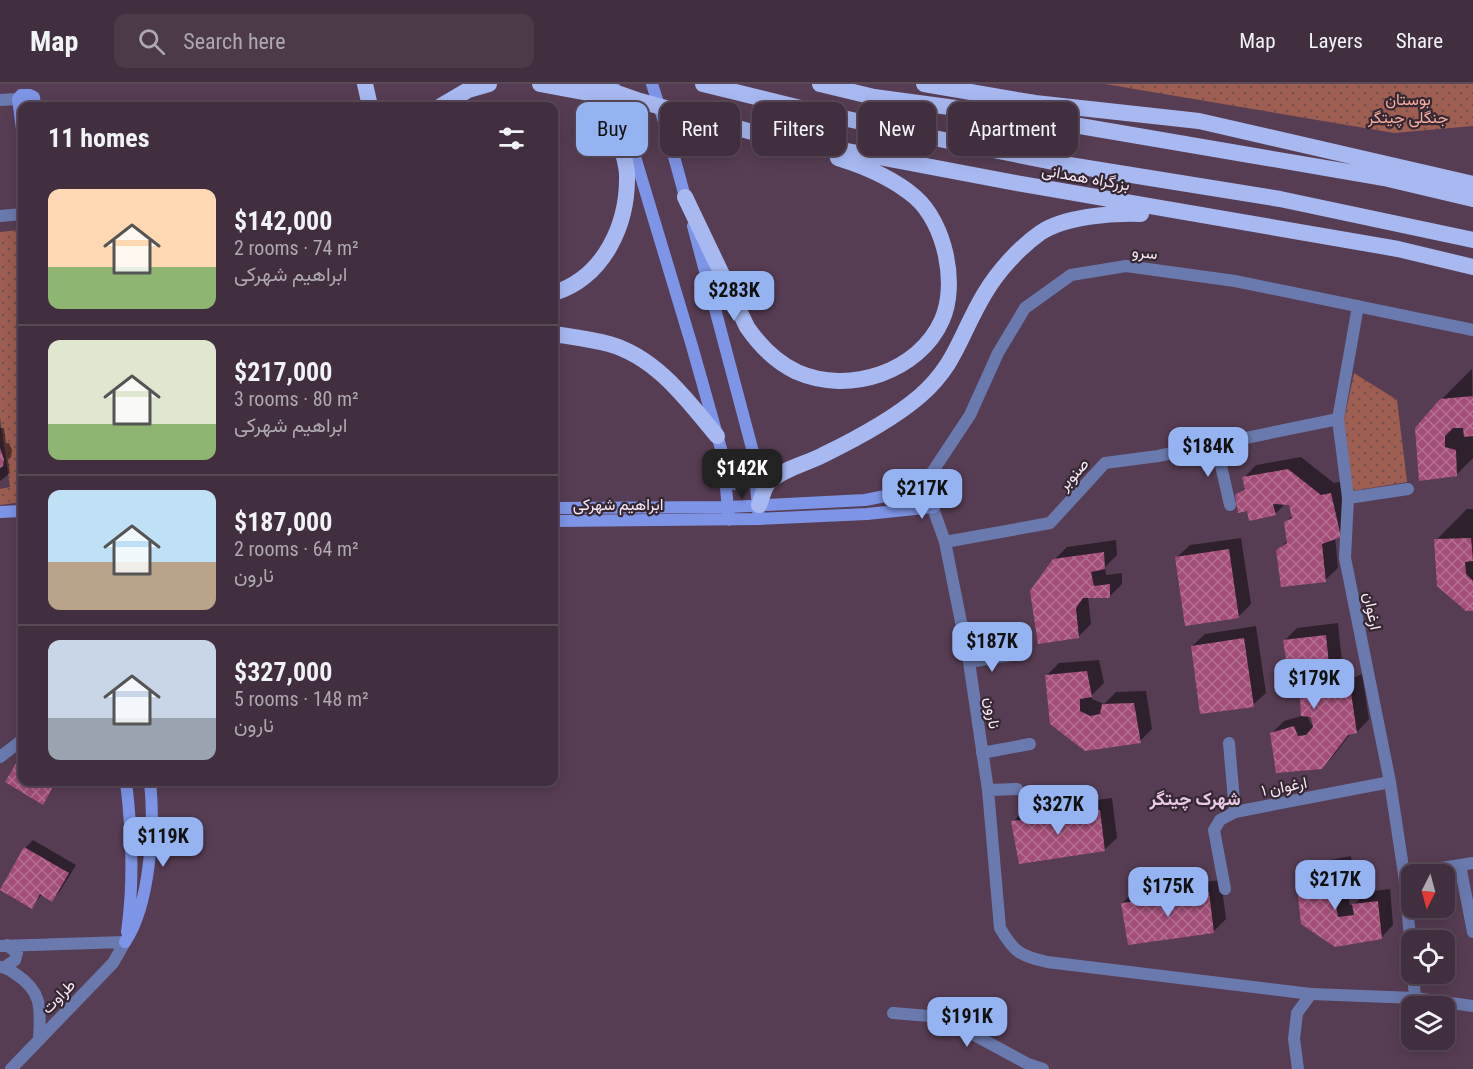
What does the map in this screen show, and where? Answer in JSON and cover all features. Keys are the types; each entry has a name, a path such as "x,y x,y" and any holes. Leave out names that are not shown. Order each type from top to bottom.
{"highway":[{"path":"365,84 369,102"},
{"path":"448,102 468,90 489,84"},
{"path":"540,84 593,95 640,101"},
{"name":"بزرگراه همدانی","path":"591,84 640,101 752,132"},
{"name":"بزرگراه همدانی","path":"703,84 929,137 1063,164 1280,199 1473,240"},
{"path":"820,84 874,97 1039,119 1361,174 1473,199"},
{"path":"924,84 1029,102"},
{"path":"982,84 1032,102"},
{"path":"1078,108 1199,121 1473,184"},
{"name":"بزرگراه همدانی","path":"846,151 1005,181 1398,249 1473,267"},
{"path":"558,291 576,283 596,265 612,243 621,224 627,172 624,156"},
{"path":"685,197 747,327 770,355 798,372 833,381 852,381 887,372 915,354 935,332 946,307 949,271 939,229 916,198 855,163 832,156"},
{"path":"759,512 768,482 784,471 822,456 874,428 928,388 951,361 985,293 1018,252 1041,232 1086,217 1125,213 1208,217"},
{"path":"558,335 610,344 648,361 684,396 717,436"}],"main road":[{"path":"613,84 618,102"},
{"path":"652,84 667,131 753,452 759,512"},
{"path":"18,102 21,95 30,95 34,97 35,102"},
{"path":"634,156 723,456 729,520"},
{"path":"725,479 742,485 756,477"},
{"name":"ابراهیم شهرکی","path":"558,521 729,520 759,512 865,500 926,488"},
{"name":"ابراهیم شهرکی","path":"558,508 728,507 759,512 867,514 934,507"},
{"path":"0,512 18,511"},
{"name":"طراوت","path":"125,942 129,916 130,843 126,786"},
{"name":"طراوت","path":"125,942 135,929 147,871 151,837 150,786"}],"street":[{"path":"0,100 18,99"},
{"path":"0,216 18,214"},
{"name":"سرو","path":"926,488 929,477 970,416 998,353 1025,308 1071,275 1126,266 1235,281 1473,330"},
{"name":"ارغوان","path":"1358,306 1338,419 1348,498 1345,558 1390,782 1402,864"},
{"name":"صنوبر","path":"945,542 1050,523 1105,463 1158,456 1338,419"},
{"path":"1216,444 1230,505"},
{"name":"نارون","path":"926,488 945,542 969,662 988,790 1000,928 1010,945 1027,958 1311,994 1401,997"},
{"path":"1348,498 1408,489"},
{"path":"969,662 1011,655"},
{"path":"0,757 18,743"},
{"path":"1225,888 1214,830 1220,820 1235,812 1229,743"},
{"path":"982,753 1030,744"},
{"name":"ارغوان ۱","path":"1235,812 1390,782"},
{"path":"988,790 1017,789"},
{"path":"1467,864 1473,932"},
{"path":"4,945 125,942"},
{"name":"طراوت","path":"11,1069 113,963 125,942"},
{"path":"4,945 17,953 15,960 3,967 26,981 40,1002 39,1040"},
{"path":"1298,1069 1294,1039 1297,1013 1311,994"},
{"name":"نارون","path":"1455,1004 1473,1006"},
{"path":"893,1014 941,1017 1028,1064 1043,1069"}],"green space":[{"name":"بوستان جنگلی چیتگر","path":"1105,84 1473,84 1473,126 1394,133"},
{"path":"18,230 18,503 0,505 0,489 10,487 0,417 0,232"},
{"path":"1354,373 1397,400 1407,482 1352,491 1344,420"}],"building":[{"path":"1473,396 1473,436 1464,437 1463,428 1453,428 1445,436 1445,447 1456,450 1457,476 1419,481 1415,428 1440,399"},
{"path":"0,448 4,459 3,466 0,468"},
{"path":"1288,469 1321,495 1331,493 1341,537 1322,544 1326,582 1281,587 1276,550 1287,543 1284,522 1292,518 1289,505 1273,504 1276,515 1249,521 1247,511 1238,513 1235,495 1245,489 1242,477"},
{"path":"1471,538 1473,561 1465,562 1466,574 1473,581 1473,611 1466,611 1437,586 1434,539"},
{"path":"1229,549 1239,618 1185,626 1175,557"},
{"path":"1104,552 1105,569 1091,572 1094,586 1110,584 1110,598 1083,598 1076,608 1079,638 1038,644 1030,591 1053,559"},
{"path":"1326,635 1330,675 1340,689 1350,686 1357,733 1348,735 1322,769 1276,773 1270,733 1294,726 1298,736 1306,735 1313,727 1311,717 1301,716 1300,697 1310,691 1303,681 1290,684 1283,640"},
{"path":"1244,638 1254,707 1200,714 1191,646"},
{"path":"1087,671 1092,697 1080,699 1080,711 1090,716 1100,714 1102,704 1134,703 1141,743 1085,751 1050,724 1045,675"},
{"path":"18,760 18,786 54,786 43,805 5,782"},
{"path":"1100,810 1105,851 1019,864 1011,821"},
{"path":"24,847 69,873 52,902 40,894 32,909 0,890"},
{"path":"1339,868 1344,896 1335,899 1338,917 1354,915 1352,904 1378,901 1382,939 1335,947 1301,924 1296,876"},
{"path":"1209,892 1214,933 1128,945 1121,903"}],"district":[{"name":"شهرک چیتگر","path":"1195,799"}]}
